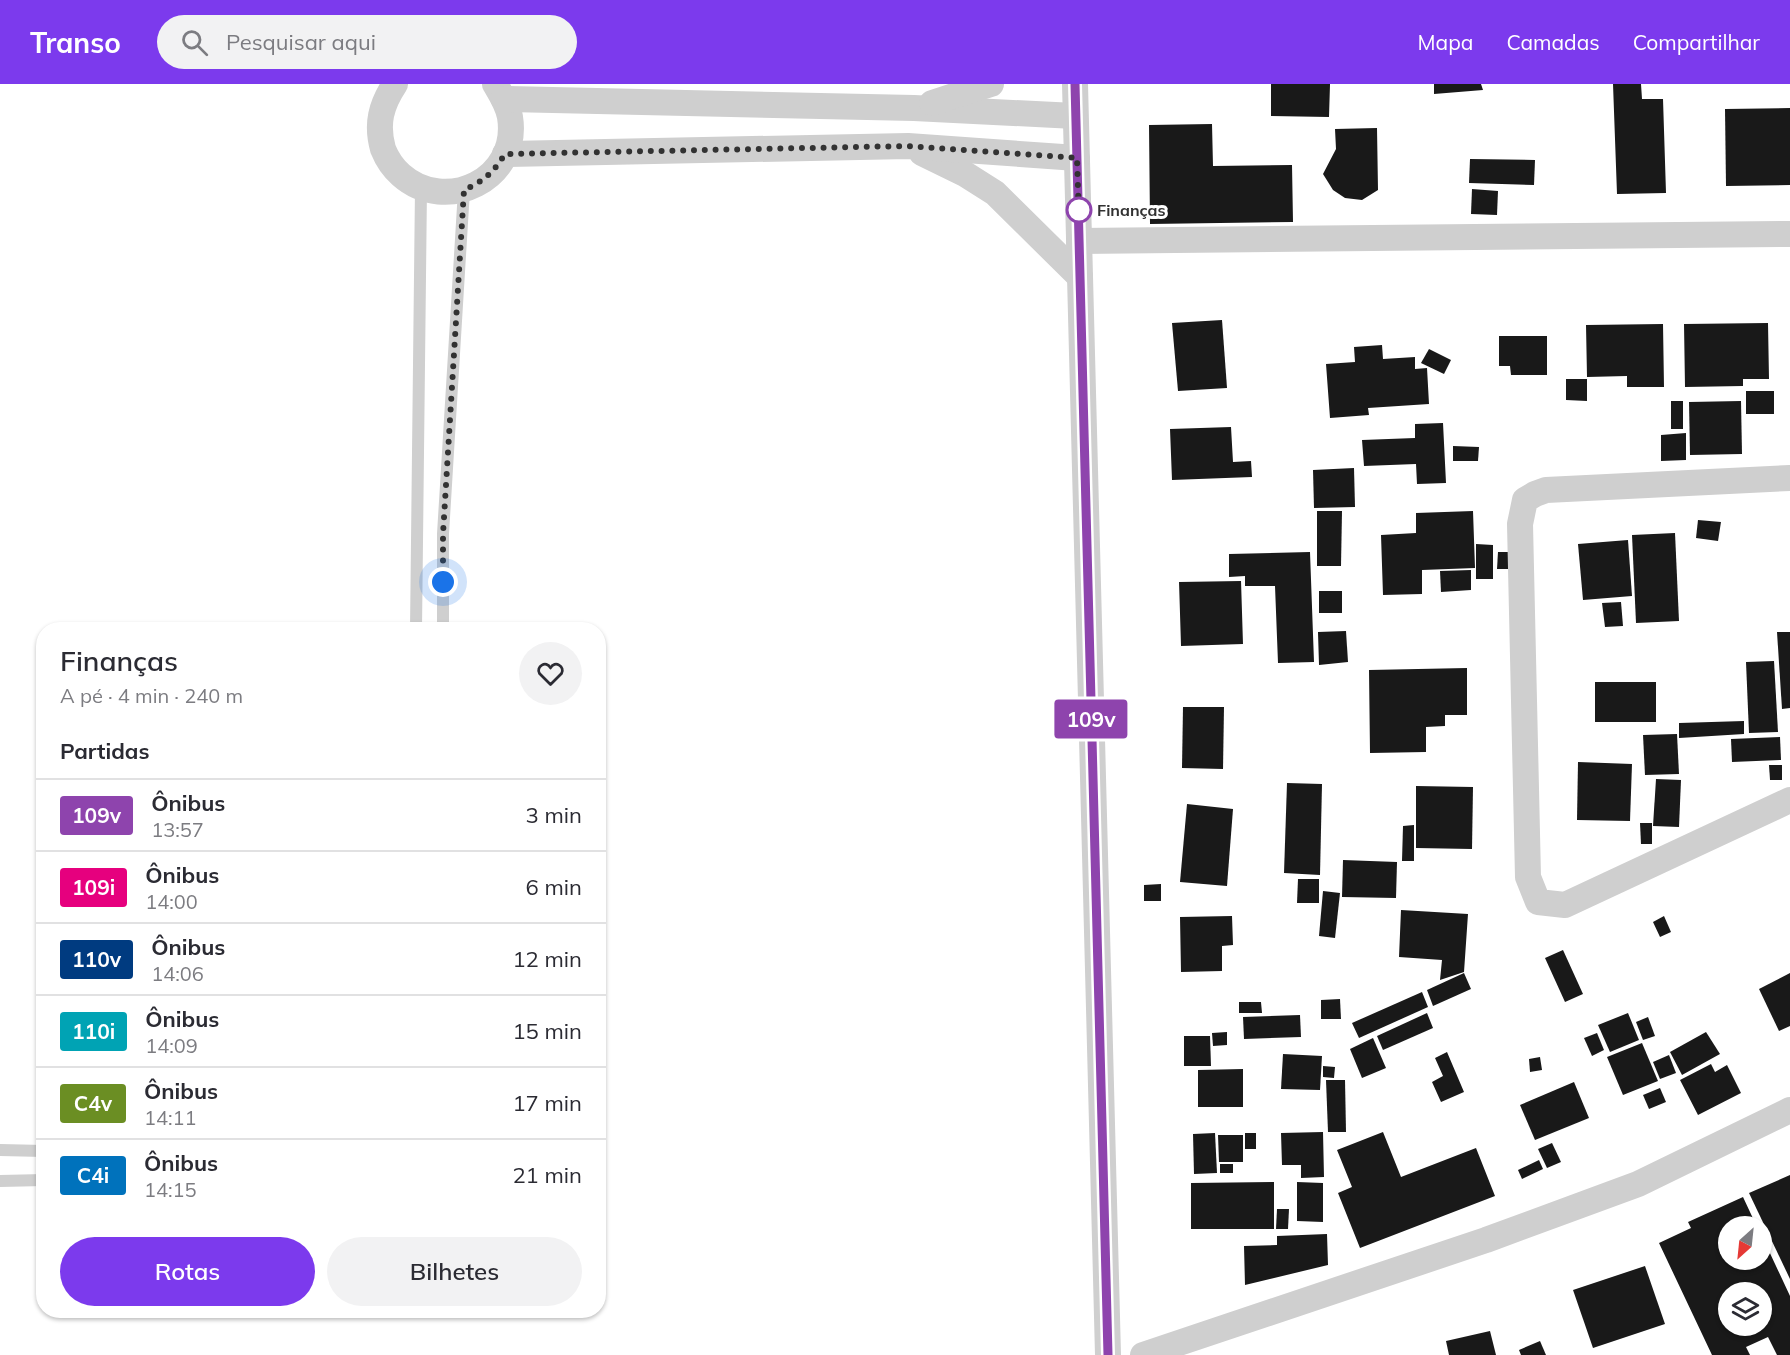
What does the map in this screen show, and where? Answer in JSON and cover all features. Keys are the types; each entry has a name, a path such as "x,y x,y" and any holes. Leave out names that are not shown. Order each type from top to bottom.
{"street":[{"path":"395,84 385,100 380,118 380,137 385,154 396,171 410,183 427,190 446,193 464,190 481,182 495,170 505,154 510,136 510,117 500,92 1076,116"},
{"path":"914,108 990,84"},
{"path":"1075,84 1108,1355"},
{"path":"505,154 908,146 1077,158"},
{"path":"908,146 965,174 995,193 1080,277"},
{"path":"1079,240 1790,234"},
{"path":"1790,478 1546,490 1525,500 1520,524 1528,877 1538,902 1565,904 1790,800"},
{"path":"1143,1355 1485,1240 1638,1184 1790,1110"}],"lane":[{"path":"416,622 421,188"},
{"path":"443,622 443,534 464,190"},
{"path":"0,1150 36,1151"},
{"path":"0,1181 36,1180"}],"building":[{"path":"1271,84 1330,84 1329,117 1271,116"},
{"path":"1434,84 1481,84 1483,90 1434,94"},
{"path":"1613,84 1641,84 1642,99 1663,99 1666,193 1617,194"},
{"path":"1790,108 1790,185 1726,186 1725,109"},
{"path":"1212,124 1213,166 1292,165 1293,222 1150,224 1149,125"},
{"path":"1377,128 1378,190 1362,200 1345,198 1333,190 1323,174 1336,149 1335,129"},
{"path":"1470,159 1535,160 1534,185 1469,183"},
{"path":"1472,189 1498,191 1497,215 1471,214"},
{"path":"1222,320 1227,388 1178,391 1172,323"},
{"path":"1768,323 1769,379 1743,379 1743,386 1685,387 1684,324"},
{"path":"1663,324 1664,387 1627,387 1627,376 1587,377 1586,325"},
{"path":"1499,336 1547,336 1547,375 1511,375 1510,366 1499,366"},
{"path":"1382,345 1383,359 1415,357 1415,369 1427,368 1429,404 1368,408 1369,415 1330,418 1326,364 1355,362 1354,347"},
{"path":"1429,349 1451,360 1444,374 1421,363"},
{"path":"1566,379 1587,379 1587,401 1566,400"},
{"path":"1746,391 1774,391 1774,414 1746,414"},
{"path":"1671,401 1683,401 1683,429 1671,429"},
{"path":"1741,401 1742,454 1690,455 1689,402"},
{"path":"1443,423 1446,483 1417,484 1416,464 1364,466 1362,440 1415,438 1415,424"},
{"path":"1231,427 1233,462 1251,461 1252,477 1172,480 1170,429"},
{"path":"1686,433 1686,460 1661,461 1661,435"},
{"path":"1453,446 1479,447 1478,461 1453,461"},
{"path":"1354,468 1355,507 1314,508 1313,470"},
{"path":"1317,511 1342,511 1341,566 1317,566"},
{"path":"1473,511 1475,568 1422,570 1422,594 1383,595 1381,535 1416,533 1416,513"},
{"path":"1698,520 1721,522 1718,541 1696,538"},
{"path":"1675,533 1679,621 1636,623 1632,535"},
{"path":"1628,540 1632,596 1583,600 1578,544"},
{"path":"1476,544 1493,545 1493,579 1476,579"},
{"path":"1310,552 1314,662 1278,663 1275,586 1245,586 1245,576 1229,577 1229,554"},
{"path":"1498,552 1511,552 1511,569 1497,569"},
{"path":"1471,570 1471,590 1441,592 1440,571"},
{"path":"1241,581 1243,644 1181,646 1179,582"},
{"path":"1319,591 1342,591 1342,613 1319,613"},
{"path":"1621,602 1623,626 1605,627 1602,603"},
{"path":"1346,631 1348,662 1319,665 1318,632"},
{"path":"1777,632 1790,632 1790,708 1782,709"},
{"path":"1774,661 1778,732 1749,733 1746,662"},
{"path":"1467,668 1467,715 1445,715 1445,726 1426,727 1426,752 1370,753 1369,670"},
{"path":"1595,682 1656,682 1656,722 1595,722"},
{"path":"1183,707 1224,707 1223,769 1182,768"},
{"path":"1744,721 1744,734 1679,738 1679,723"},
{"path":"1677,734 1679,774 1645,775 1643,735"},
{"path":"1780,737 1781,760 1732,762 1731,739"},
{"path":"1578,762 1632,764 1630,821 1577,820"},
{"path":"1769,765 1782,765 1782,780 1770,780"},
{"path":"1656,779 1681,780 1679,827 1653,826"},
{"path":"1287,783 1322,784 1320,875 1284,873"},
{"path":"1416,786 1473,787 1472,849 1416,848"},
{"path":"1187,804 1233,809 1227,886 1180,882"},
{"path":"1640,823 1652,823 1652,844 1641,844"},
{"path":"1414,825 1414,861 1402,861 1403,826"},
{"path":"1343,860 1397,862 1396,898 1342,897"},
{"path":"1298,879 1319,879 1319,903 1297,903"},
{"path":"1161,884 1161,901 1144,901 1144,885"},
{"path":"1323,891 1340,893 1335,938 1319,936"},
{"path":"1401,910 1468,914 1464,972 1440,980 1442,960 1399,957"},
{"path":"1232,916 1233,945 1222,946 1222,971 1181,972 1180,917"},
{"path":"1664,916 1671,932 1660,937 1653,922"},
{"path":"1563,950 1583,994 1565,1002 1545,958"},
{"path":"1464,973 1471,989 1433,1006 1427,990"},
{"path":"1790,973 1790,1026 1779,1031 1759,989"},
{"path":"1422,992 1428,1007 1359,1038 1352,1023"},
{"path":"1340,999 1341,1019 1321,1019 1321,1000"},
{"path":"1239,1002 1261,1002 1262,1013 1239,1013"},
{"path":"1427,1013 1433,1028 1383,1050 1377,1036"},
{"path":"1628,1013 1639,1040 1610,1052 1598,1025"},
{"path":"1300,1015 1301,1037 1244,1039 1243,1017"},
{"path":"1648,1017 1655,1036 1643,1040 1636,1022"},
{"path":"1227,1032 1227,1045 1213,1046 1212,1033"},
{"path":"1706,1032 1720,1054 1682,1075 1670,1052"},
{"path":"1597,1033 1604,1050 1592,1056 1584,1038"},
{"path":"1184,1036 1210,1036 1211,1066 1184,1066"},
{"path":"1373,1038 1386,1068 1362,1078 1350,1049"},
{"path":"1642,1043 1658,1081 1623,1095 1607,1057"},
{"path":"1447,1052 1464,1092 1441,1102 1432,1082 1443,1076 1435,1058"},
{"path":"1283,1054 1322,1056 1320,1090 1281,1089"},
{"path":"1669,1055 1676,1073 1660,1079 1653,1062"},
{"path":"1540,1057 1542,1070 1530,1072 1529,1059"},
{"path":"1711,1064 1715,1072 1727,1065 1741,1093 1698,1115 1680,1080"},
{"path":"1323,1066 1335,1067 1334,1078 1323,1077"},
{"path":"1243,1069 1243,1107 1198,1107 1198,1070"},
{"path":"1326,1080 1345,1080 1346,1132 1328,1132"},
{"path":"1574,1082 1589,1118 1535,1140 1520,1105"},
{"path":"1660,1088 1666,1102 1649,1109 1643,1095"},
{"path":"1323,1132 1324,1177 1301,1178 1301,1165 1282,1165 1281,1133"},
{"path":"1383,1132 1401,1177 1476,1148 1495,1196 1360,1248 1338,1193 1352,1187 1337,1150"},
{"path":"1215,1133 1217,1173 1194,1174 1193,1134"},
{"path":"1245,1133 1256,1133 1256,1149 1245,1149"},
{"path":"1218,1135 1243,1135 1243,1162 1219,1162"},
{"path":"1552,1143 1561,1162 1547,1168 1538,1149"},
{"path":"1539,1160 1543,1169 1522,1179 1518,1170"},
{"path":"1220,1164 1233,1164 1233,1173 1220,1173"},
{"path":"1790,1175 1790,1279 1772,1241 1772,1216 1760,1216 1749,1193"},
{"path":"1274,1182 1274,1229 1191,1229 1191,1183"},
{"path":"1297,1182 1323,1183 1323,1222 1297,1221"},
{"path":"1743,1197 1752,1216 1718,1216 1718,1270 1772,1270 1772,1258 1790,1296 1790,1355 1777,1355 1768,1337 1746,1347 1750,1355 1712,1355 1659,1243 1691,1228 1688,1222"},
{"path":"1277,1209 1289,1209 1288,1229 1276,1229"},
{"path":"1327,1234 1328,1265 1245,1285 1244,1246 1277,1245 1277,1236"},
{"path":"1645,1266 1665,1324 1593,1348 1573,1290"},
{"path":"1490,1331 1496,1355 1449,1355 1446,1341"},
{"path":"1540,1341 1546,1355 1521,1355 1519,1350"}],"bus line":[{"name":"109v","path":"1075,84 1108,1355"}],"place":[{"name":"Finanças","path":"1079,210"}],"route":[{"path":"443,582 443,534 464,190 481,182 495,170 505,154 908,146 1077,158 1079,218 1079,210"}]}
